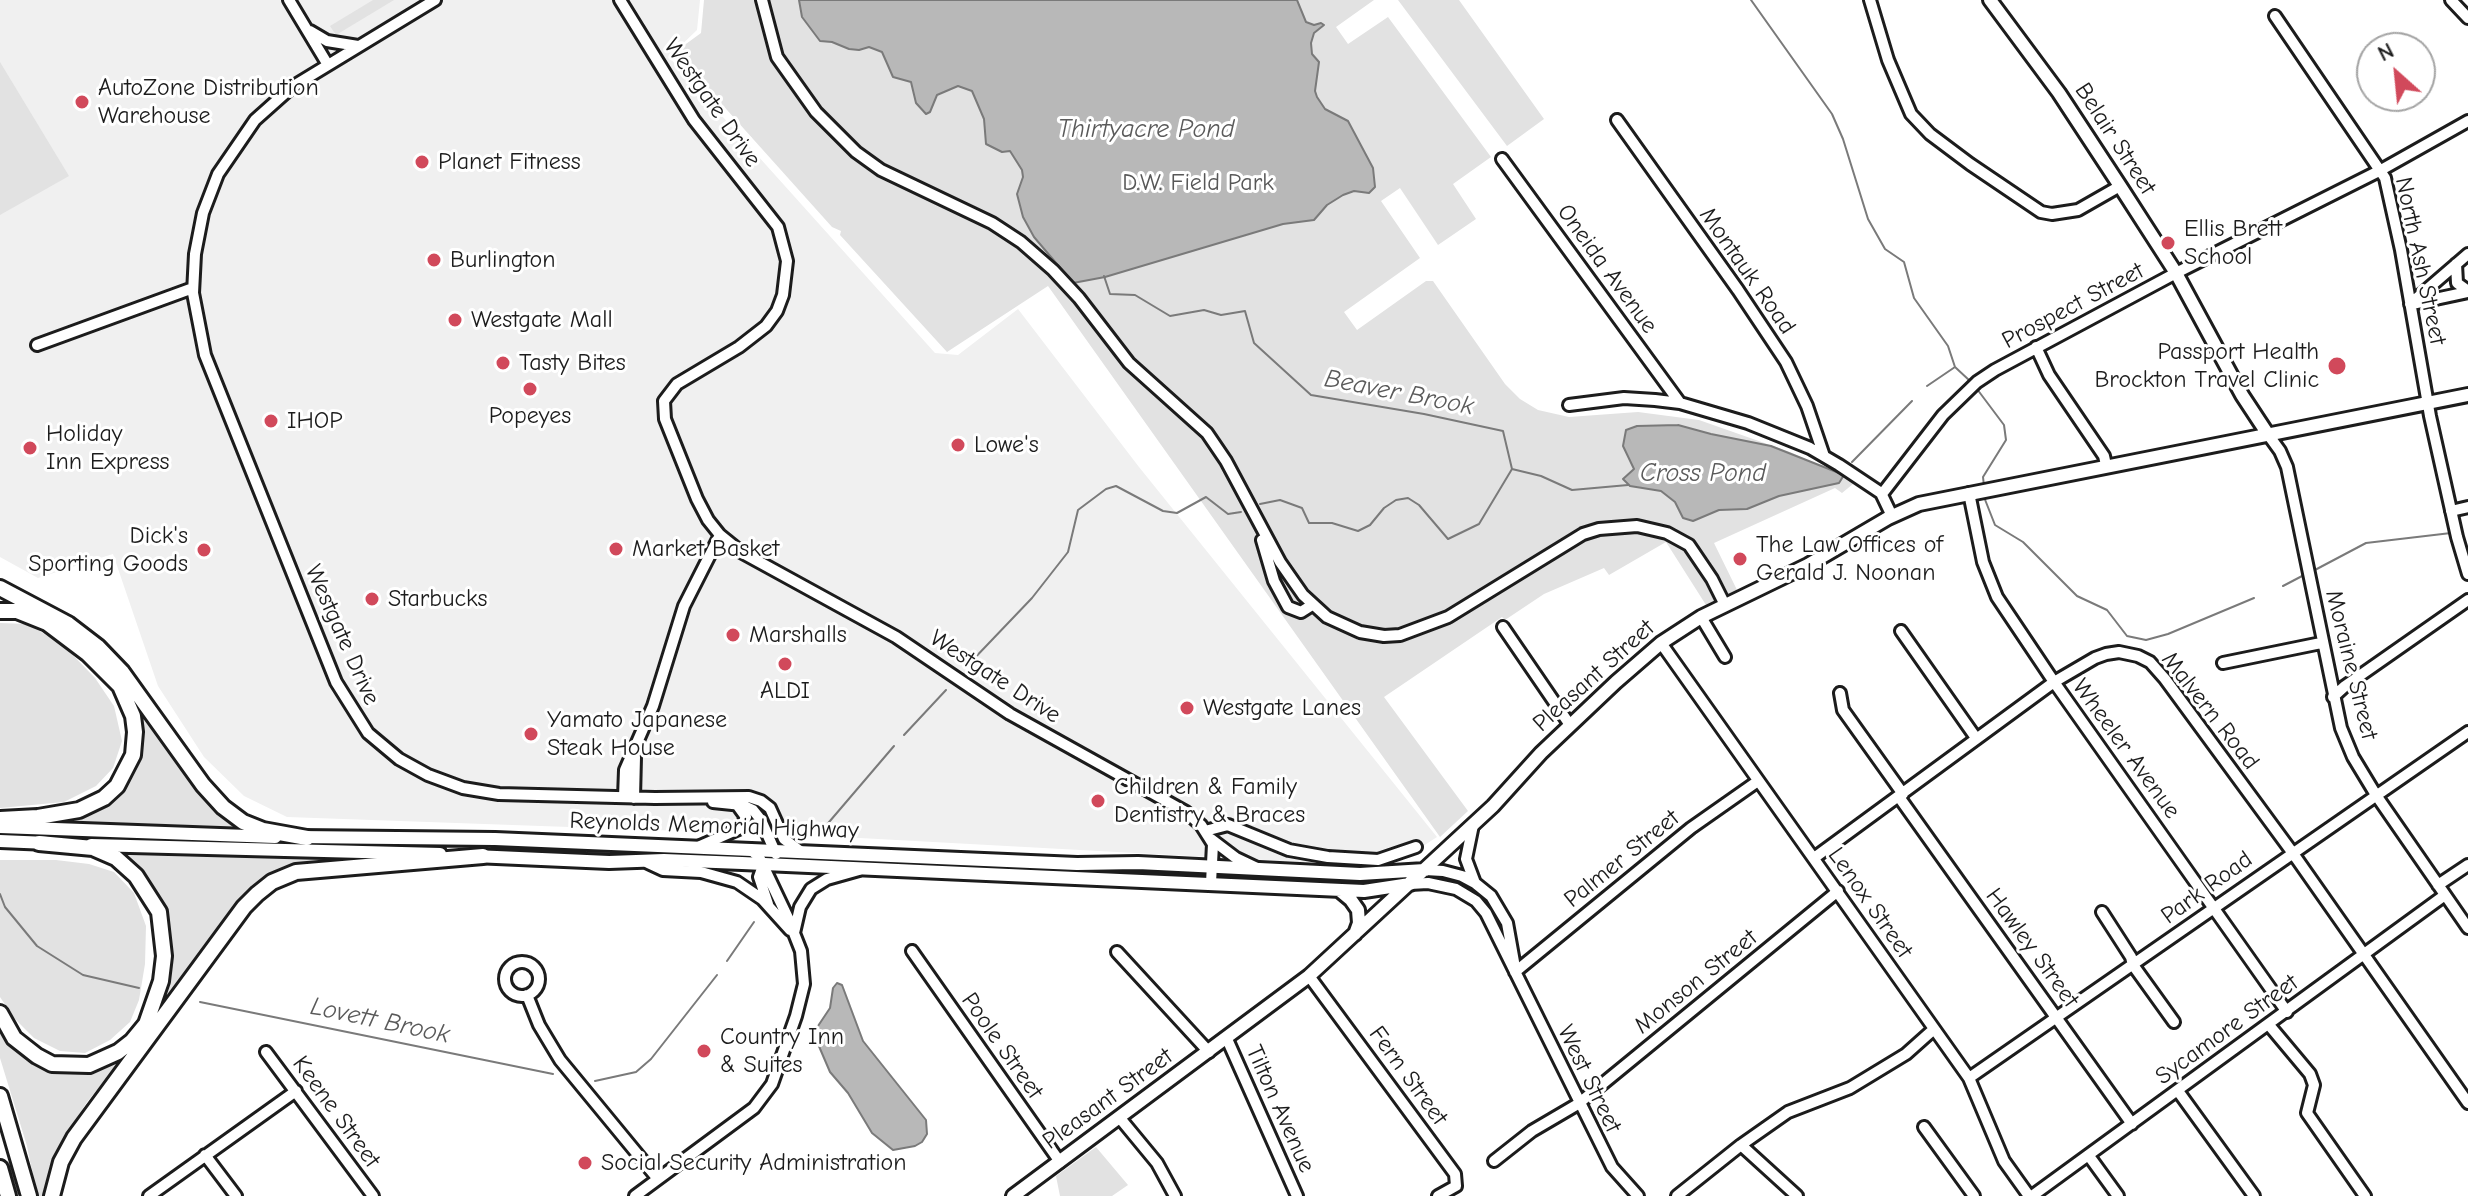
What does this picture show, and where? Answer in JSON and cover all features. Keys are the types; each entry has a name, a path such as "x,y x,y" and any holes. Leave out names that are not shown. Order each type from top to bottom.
{"highway":[{"path":"0,588 68,624 98,647 122,672 203,785 223,807 243,822 263,830 307,838"},
{"path":"0,611 17,611 47,623 88,654 120,686 133,716 135,732 133,755 117,786 104,798 79,810 0,819"},
{"path":"0,1013 14,1038 37,1056 52,1064 89,1065 118,1052 132,1041 146,1024 161,981 164,956 159,912 136,876 116,858 93,848 39,843"},
{"path":"52,1196 61,1162 74,1138 244,907 272,882 296,872 483,856"},
{"path":"0,1096 29,1196"},
{"path":"0,1168 8,1196"}],"main road":[{"name":"Belair Street","path":"1990,0 2059,93 2176,273 2242,395 2267,433"},
{"name":"Pleasant Street","path":"1013,1196 1309,976 1473,825 1570,725 1661,643 1701,617 1808,565 1892,516 1919,504 2468,395"},
{"name":"Reynolds Memorial Highway","path":"0,827 307,838 444,837 698,847 862,870 1339,890 1378,890 1410,884"},
{"name":"Reynolds Memorial Highway","path":"0,841 648,863 664,860 742,863 757,857 780,858 800,851 1360,874 1425,870"},
{"path":"1339,890 1358,910 1359,923 1354,936"}],"street":[{"path":"289,0 328,65"},
{"name":"Westgate Drive","path":"435,0 282,95 255,120 228,157 203,213 195,254 193,288 201,344 336,682 368,733 399,759 428,775 463,788 499,794 679,799 737,805"},
{"name":"Westgate Drive","path":"620,0 694,120 778,227 787,261 783,295 777,311 766,326 739,347 674,387 663,404 665,419 708,520 720,535 756,560 904,641 1025,723 1181,808 1236,858 1259,869"},
{"path":"762,0 777,57 816,112 856,152 881,170 992,223 1021,242 1053,270 1079,298 1129,363 1207,433 1226,461 1288,575 1312,605 1327,617 1344,626 1384,636 1420,629 1448,617 1571,540 1599,529 1618,527 1654,529 1680,538 1700,560 1725,605"},
{"path":"1870,0 1898,86 1911,114 1930,134 2041,212 2062,214 2078,210 2120,186"},
{"path":"2451,0 2468,18"},
{"name":"North Ash Street","path":"2275,16 2381,170 2401,250 2451,511 2468,574"},
{"path":"305,27 327,41 360,46"},
{"name":"Montauk Road","path":"1617,120 1734,283 1786,362 1807,406 1824,456"},
{"name":"Prospect Street","path":"1882,494 1935,423 1974,385 2036,347 2381,170 2468,121"},
{"name":"Oneida Avenue","path":"1502,159 1680,403"},
{"path":"2410,304 2468,254"},
{"path":"2456,264 2457,283 2468,292"},
{"path":"37,345 193,288"},
{"path":"2410,304 2468,292"},
{"path":"2036,347 2062,395 2104,456 2106,465"},
{"path":"1569,405 1624,398 1680,403 1748,423 1824,456 1882,494 1892,516"},
{"name":"Moraine Street","path":"2267,433 2287,467 2341,728 2353,757 2376,795 2468,928"},
{"name":"Wheeler Avenue","path":"1972,492 1983,562 1997,597 2287,1012"},
{"path":"2451,511 2468,507"},
{"path":"1255,519 1274,581 1284,602 1297,613 1312,605"},
{"path":"629,797 636,751 684,606 720,535"},
{"path":"2333,697 2468,600"},
{"path":"1701,617 1725,657"},
{"path":"1503,627 1570,725"},
{"path":"1901,631 1976,738"},
{"name":"Lenox Street","path":"1661,643 1969,1078 2004,1161 2031,1196"},
{"path":"2223,663 2321,643"},
{"name":"Malvern Road","path":"1814,858 2054,682 2106,654 2119,652 2138,656 2150,662 2292,852 2468,1103"},
{"name":"Hawley Street","path":"1840,693 1843,710 1901,796 2132,1124"},
{"name":"Park Road","path":"1969,1078 2468,732"},
{"name":"Palmer Street","path":"1515,972 1691,828 1758,781"},
{"name":"Westgate Drive","path":"679,799 755,798 770,808 787,843 800,851"},
{"path":"698,847 733,833 744,825 746,815 737,805"},
{"path":"737,805 747,807 758,815 780,858"},
{"path":"1211,883 1214,849 1208,835 1228,825 1298,853 1378,860 1416,847"},
{"path":"1473,825 1466,859 1475,883"},
{"path":"780,858 781,834"},
{"path":"757,857 759,877 769,905"},
{"path":"635,1196 743,1117 758,1104 772,1084 796,1016 804,984 804,962 757,857"},
{"path":"648,863 663,870 724,876 769,905 794,935"},
{"name":"Sycamore Street","path":"2031,1196 2287,1012 2363,954 2468,865"},
{"path":"794,935 800,907 815,885 862,870"},
{"name":"West Street","path":"1425,870 1449,872 1475,883 1491,896 1505,916 1510,930 1515,972"},
{"name":"West Street","path":"1410,884 1450,887 1476,901 1490,919 1578,1104 1612,1167 1638,1196"},
{"name":"Monson Street","path":"1494,1161 1532,1131 1578,1104 1838,891"},
{"path":"2102,912 2133,965 2174,1022"},
{"name":"Poole Street","path":"912,951 1060,1162"},
{"path":"1117,952 1209,1052"},
{"name":"Fern Street","path":"1309,976 1455,1174 1456,1186 1438,1196"},
{"path":"527,995 539,1025 560,1060 658,1179"},
{"path":"2269,1025 2310,1074 2314,1085 2307,1113 2365,1196"},
{"path":"1677,1196 1788,1112 1850,1088 1906,1054 1934,1029"},
{"name":"Tilton Avenue","path":"1227,1039 1297,1196"},
{"name":"Keene Street","path":"266,1052 373,1196"},
{"path":"149,1196 296,1091"},
{"path":"2178,1091 2254,1196"},
{"path":"1119,1117 1157,1163 1175,1196"},
{"path":"1924,1127 1974,1196"},
{"path":"1741,1145 1797,1196"},
{"path":"205,1155 236,1196"},
{"path":"2089,1156 2118,1196"}],"shaded area":[{"name":"Westgate Mall","path":"0,0 700,0 697,30 669,57 935,353 958,355 1018,309 1139,467 1437,837 1405,858 1371,863 1319,863 823,836 287,817 244,796 204,757 158,686 113,554 38,578 0,557"}],"green space":[{"path":"373,0 394,0 336,35 330,26"},
{"name":"D.W. Field Park","path":"704,0 1374,0 1336,27 1348,44 1388,17 1491,157 1453,184 1476,219 1438,245 1400,188 1381,201 1420,258 1344,312 1357,330 1426,281 1433,281 1505,384 1520,399 1538,410 1569,417 1638,412 1699,420 1790,452 1853,484 1842,493 1835,488 1714,543 1737,590 1706,605 1666,542 1609,575 1604,568 1544,594 1505,620 1502,617 1384,697 1468,811 1440,837 1048,286 947,352 840,235 841,231 832,227 675,52 701,33"},
{"path":"1398,0 1459,0 1544,119 1507,146"},
{"path":"0,62 69,176 0,215"},
{"path":"0,623 28,624 64,646 95,678 114,706 122,741 113,768 96,786 64,802 0,808"},
{"path":"123,681 199,793 214,809 241,827 42,820 109,799 131,776 139,750"},
{"path":"122,855 337,859 274,872 242,895 151,1021 167,933 158,896 142,870"},
{"path":"0,860 56,860 89,864 114,872 134,893 146,926 145,964 139,1000 130,1022 110,1040 85,1053 60,1051 34,1038 14,1018 0,997"},
{"path":"0,1028 10,1044 28,1060 55,1072 85,1072 131,1048 87,1102 60,1144 49,1168 45,1196 37,1196 27,1146 0,1058"},
{"path":"1096,1147 1128,1185 1112,1196 1060,1196 1056,1176"}],"water":[{"name":"Thirtyacre Pond","path":"799,0 1297,0 1306,22 1324,25 1314,33 1311,43 1312,54 1319,62 1317,97 1325,109 1348,121 1373,168 1375,187 1369,193 1354,191 1343,195 1327,205 1314,220 1283,224 1105,277 1073,283 1034,237 1023,217 1017,194 1023,177 1022,170 1010,151 1002,152 986,144 984,119 972,91 958,86 937,95 930,112 926,114 916,103 911,82 893,77 882,52 869,47 849,49 820,41 802,17"},
{"name":"Cross Pond","path":"1678,425 1771,446 1844,475 1839,483 1779,496 1747,509 1719,510 1693,521 1683,518 1675,502 1661,491 1630,486 1623,479 1634,469 1623,446 1626,430 1637,426"},
{"path":"837,983 842,985 863,1041 926,1120 927,1134 915,1146 893,1150 872,1133 848,1093 830,1072 818,1044 818,1026 830,1008 833,988"}],"waterway":[{"path":"1751,0 1832,114 1868,219 1885,249 1904,262 1914,298 1948,346 1955,367"},
{"name":"Beaver Brook","path":"1104,276 1110,294 1135,295 1170,316 1204,310 1221,315 1245,311 1254,343 1311,395 1503,431 1512,469 1541,476 1572,490 1628,485"},
{"path":"1927,386 1955,367 1970,381"},
{"path":"1977,389 2004,425 2006,440 1983,477 1984,486"},
{"path":"1852,462 1912,401"},
{"name":"Lovett Brook","path":"1260,504 1280,500 1302,508 1309,523 1332,523 1358,531 1370,525 1384,508 1396,500 1408,498 1419,505 1448,539 1479,524 1512,469"},
{"name":"Lovett Brook","path":"968,665 1032,598 1068,552 1078,510 1106,489 1116,486 1163,511 1177,513 1206,497 1228,514 1241,512"},
{"path":"1984,497 1995,525 2023,542 2077,596 2107,610 2127,636 2146,640 2168,634 2254,598"},
{"path":"2313,571 2366,543 2451,533"},
{"path":"2283,586 2304,575"},
{"name":"Lovett Brook","path":"904,735 946,690"},
{"name":"Lovett Brook","path":"818,835 894,746"},
{"name":"Lovett Brook","path":"0,894 5,907 37,946 83,975 139,988"},
{"name":"Lovett Brook","path":"727,961 754,922"},
{"name":"Lovett Brook","path":"595,1081 636,1072 651,1059 717,975"},
{"name":"Lovett Brook","path":"200,1002 553,1074"}],"place":[{"name":"AutoZone Distribution Warehouse","path":"82,102"},
{"name":"Planet Fitness","path":"422,162"},
{"name":"Ellis Brett School","path":"2168,243"},
{"name":"Burlington","path":"434,260"},
{"name":"Westgate Mall","path":"455,320"},
{"name":"Tasty Bites","path":"503,363"},
{"name":"Passport Health Brockton Travel Clinic","path":"2337,366"},
{"name":"Popeyes","path":"530,389"},
{"name":"IHOP","path":"271,421"},
{"name":"Lowe's","path":"958,445"},
{"name":"Holiday Inn Express","path":"30,448"},
{"name":"Market Basket","path":"616,549"},
{"name":"Dick's Sporting Goods","path":"204,550"},
{"name":"The Law Offices of Gerald J. Noonan","path":"1740,559"},
{"name":"Starbucks","path":"372,599"},
{"name":"Marshalls","path":"733,635"},
{"name":"ALDI","path":"785,664"},
{"name":"Westgate Lanes","path":"1187,708"},
{"name":"Yamato Japanese Steak House","path":"531,734"},
{"name":"Children & Family Dentistry & Braces","path":"1098,801"},
{"name":"Country Inn & Suites","path":"704,1051"},
{"name":"Social Security Administration","path":"585,1163"}]}
